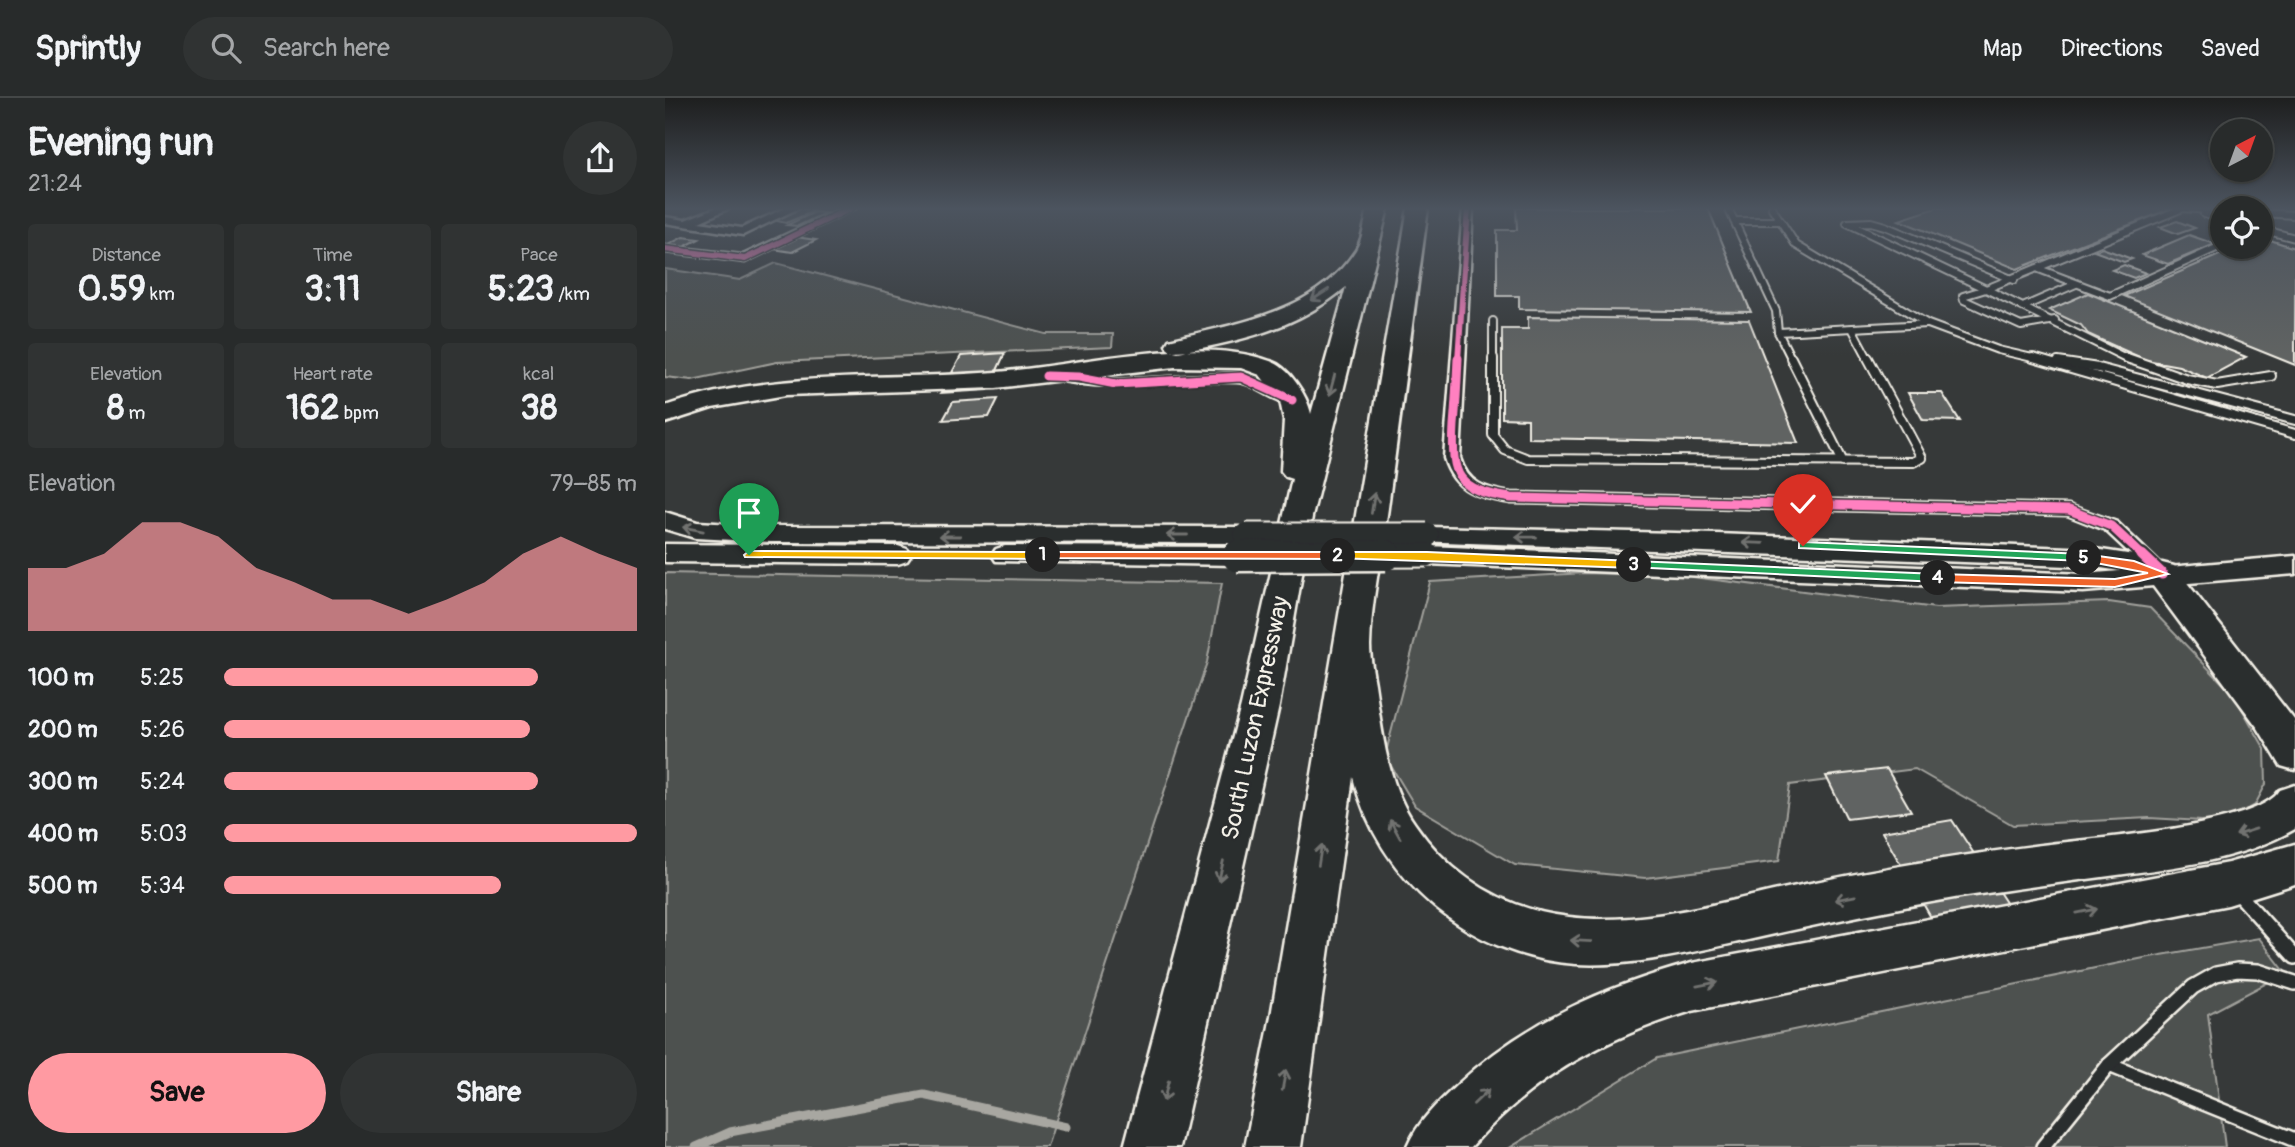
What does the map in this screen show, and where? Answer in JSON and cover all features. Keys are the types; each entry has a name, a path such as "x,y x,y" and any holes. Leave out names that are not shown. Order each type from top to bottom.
{"highway":[{"path":"665,398 809,372 1102,355 1207,340 1260,325 1310,302 1339,283 1361,257"},
{"name":"South Luzon Expressway","path":"1152,1147 1260,706 1297,517 1367,257"},
{"path":"1273,1147 1296,1016 1410,257"},
{"path":"665,415 713,400 783,389 946,384 1047,376 1151,362 1243,361 1264,366 1277,378 1298,411 1297,517"},
{"path":"2162,574 2272,717 2295,754"},
{"path":"1351,643 1370,767 1381,800 1400,838 1434,880 1479,914 1505,927 1548,937 1584,942 1649,937 1930,881 2189,846 2270,824 2294,808 2295,803"},
{"path":"1435,1147 1491,1086 1524,1060 1557,1038 1641,1000 1692,987 2228,884 2284,870 2295,864"}],"main road":[{"path":"665,520 695,530 771,534 1241,545"},
{"path":"665,553 1427,545 2083,583 2115,583 2162,574 2240,572 2295,565"}],"street":[{"path":"729,257 749,257"},
{"path":"1465,257 1452,458 1458,477 1466,487 1483,494 1511,498 2069,510 2111,526 2162,574"}],"lane":[{"path":"1751,257 1776,312 1778,332 1843,462"},
{"path":"1812,257 1928,324 1999,350 2049,362 2098,368 2295,420"},
{"path":"1916,257 2055,320 2130,360 2187,379 2217,385 2271,376"},
{"path":"1959,257 2014,280"},
{"path":"2055,320 2021,326 1964,300 1963,296 2014,280 2067,257"},
{"path":"2039,269 2110,296 2197,257"},
{"path":"2025,306 2076,284"},
{"path":"1493,321 1493,435 1505,450 1528,459 1913,462 1922,458 1853,330"},
{"path":"1778,332 1928,324"},
{"path":"2093,379 2105,349"},
{"path":"2121,387 2123,374 2130,360"},
{"path":"2049,362 2093,379 2295,434"},
{"path":"2228,884 2295,957"},
{"path":"2043,1147 2109,1065 2193,987 2216,974 2237,970 2258,971 2295,983"},
{"path":"2109,1065 2295,1140"}],"shaded area":[{"path":"776,263 1046,334 1113,334 1112,347 777,362 692,380 665,377 665,269 740,280"},
{"path":"665,573 1222,583 1207,662 1047,1147 665,1147"},
{"path":"1585,573 1685,576 1936,608 2109,602 2150,608 2234,695 2265,749 2266,784 2255,805 2233,818 2202,821 2149,818 2013,825 1915,769 1790,785 1779,861 1645,878 1515,865 1415,806 1385,756 1430,582"},
{"path":"2259,938 2286,973 2208,1014 2225,1147 1511,1147 1657,1058 2144,958"}],"building":[{"path":"1497,257 1728,257 1751,312 1519,309 1519,296 1497,296"},
{"path":"1988,257 2048,257 2017,269"},
{"path":"2110,257 2132,259 2124,262"},
{"path":"2148,257 2185,257 2168,264"},
{"path":"2295,257 2295,365 2124,296 2210,259"},
{"path":"2124,265 2146,273 2134,278 2112,270"},
{"path":"2088,293 2246,357 2207,378 2179,366 2146,360 2088,334 2081,325 2049,310"},
{"path":"1528,317 1749,320 1798,443 1528,438 1528,419 1502,418 1502,329 1528,329"},
{"path":"1005,353 988,390 941,393 961,356"},
{"path":"1908,393 1942,393 1960,421 1923,420"},
{"path":"998,399 989,417 943,420 953,402"},
{"path":"1887,769 1911,811 1847,819 1826,776"},
{"path":"1952,820 2020,924 1953,956 1882,832"}],"waterway":[{"path":"696,1147 730,1132 924,1095 1066,1127"}],"cycle path":[{"path":"729,257 749,257"},
{"path":"1465,257 1452,458 1460,478 1473,489 1511,498 2069,510 2111,526 2162,574"},
{"path":"1046,376 1079,377 1116,384 1241,377 1292,400"}],"route":[{"path":"749,555 1427,555 2083,583 2115,583 2162,574 2134,564 2095,558 1803,546"}]}
